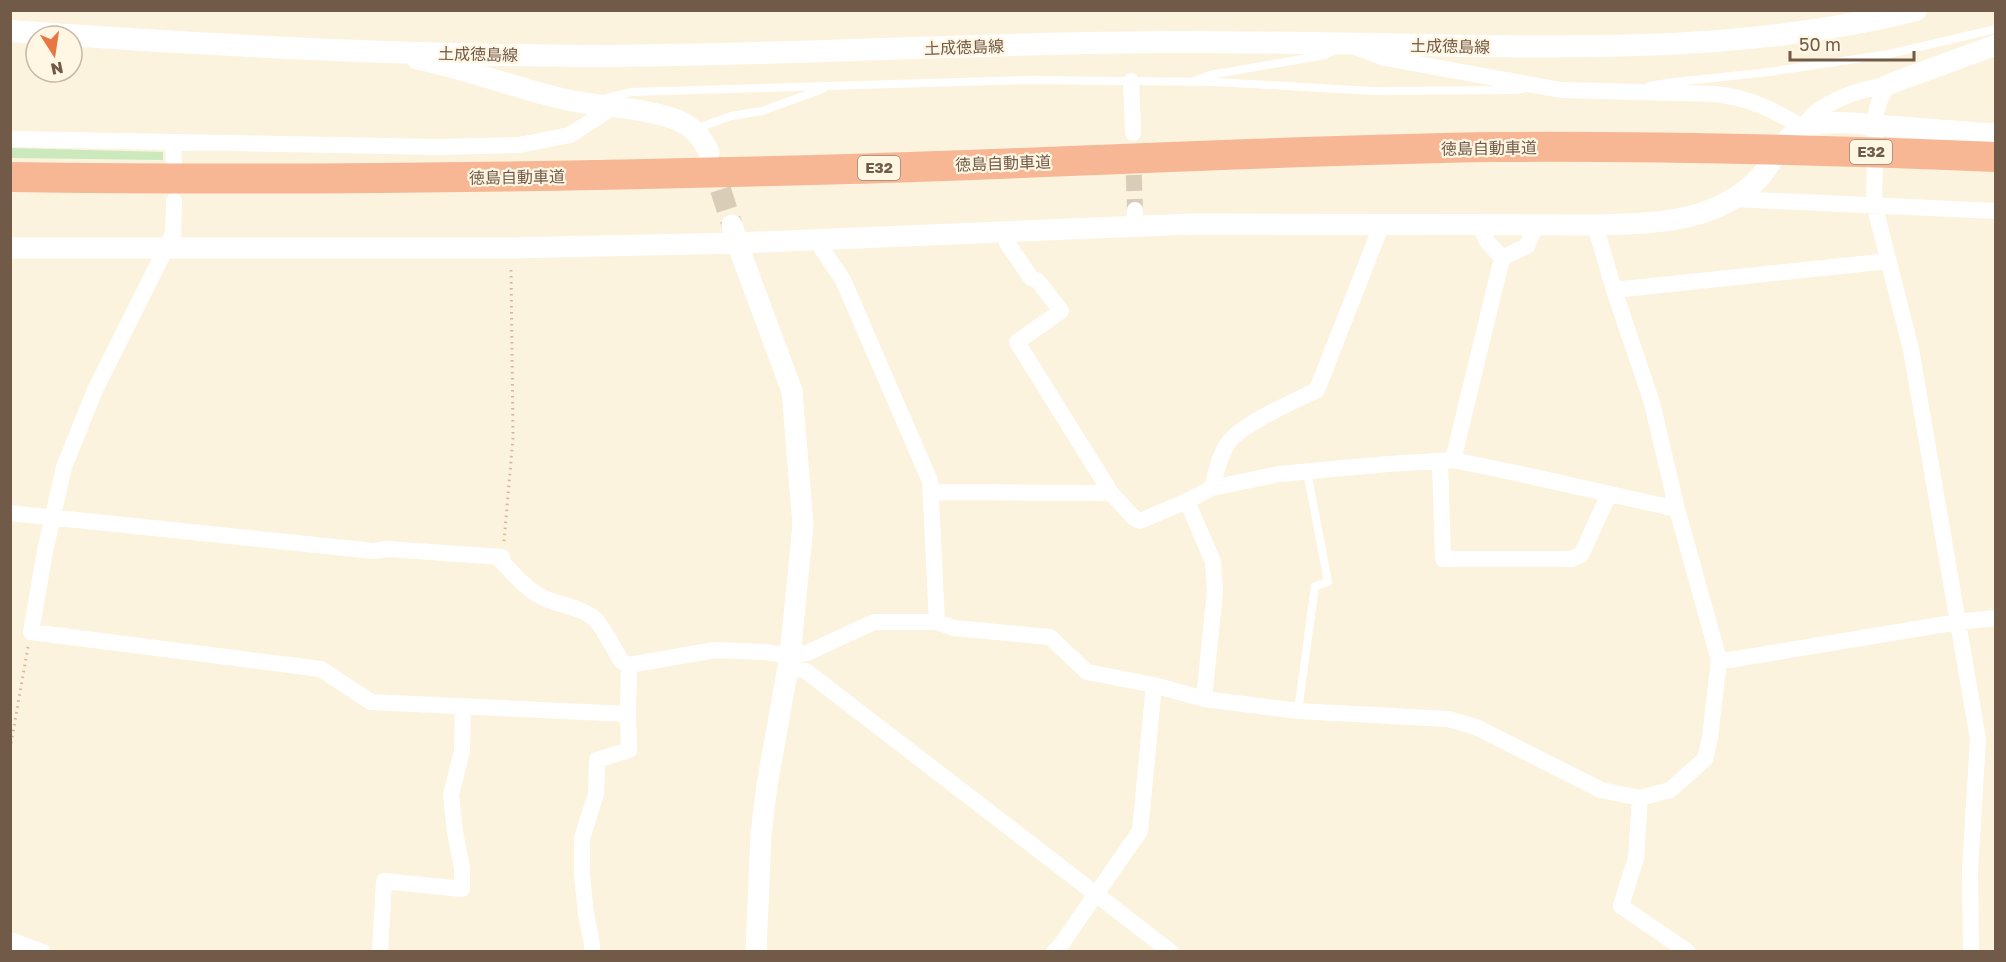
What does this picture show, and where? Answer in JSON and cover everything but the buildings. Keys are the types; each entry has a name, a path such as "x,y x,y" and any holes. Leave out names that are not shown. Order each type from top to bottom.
{"highway":[{"name":"徳島自動車道","path":"10,177 333,179 587,176 1506,147 1747,148 1995,157"}],"main road":[{"name":"土成徳島線","path":"10,31 219,46 587,56 1180,42 1518,47 1646,46 1780,35 1916,10"}],"street":[{"path":"1349,44 1385,58 1561,90 1732,96 1763,105 1803,128 1827,124 1875,125 1995,134"},
{"path":"10,248 511,248 734,234 816,240 1005,233 1135,218 1192,224 1595,225 1658,223 1698,216 1733,199 1759,178 1787,141 1803,128 1813,114 1835,101 1887,85 1995,45"},
{"path":"385,52 450,66 561,98 658,114 694,129 709,152"},
{"path":"1131,81 1133,134"},
{"path":"1887,85 1879,102 1875,125 1874,204 1911,349 1978,739 1970,870 1971,951"},
{"path":"10,139 439,147 519,145 570,135 613,107"},
{"path":"173,143 174,163"},
{"path":"1733,199 1995,211"},
{"path":"174,201 173,234 95,390 64,467 31,632 321,669 371,702 628,714"},
{"path":"1212,488 1228,441 1252,423 1317,390 1382,224"},
{"path":"1479,224 1487,241 1502,258"},
{"path":"1536,225 1527,246 1502,258 1446,461 1443,559 1571,559 1581,555 1609,494"},
{"path":"789,662 874,622 937,622 954,628 1050,636 1087,672 1154,685 1204,699 1298,711 1448,719 1476,727 1601,790 1640,798 1670,790 1705,759 1710,738 1719,660 1677,509 1652,404 1595,225"},
{"path":"1005,233 1007,243 1030,278 1038,281 1061,311 1017,342 1111,493 1133,517 1140,521 1212,488 1279,474 1446,461 1516,472 1677,509"},
{"path":"734,234 792,391 803,525 789,662 765,805 758,881 756,951"},
{"path":"816,240 843,280 930,481 937,622"},
{"path":"1614,290 1889,261"},
{"path":"931,492 1111,493"},
{"path":"1187,501 1213,562 1215,591 1204,699"},
{"path":"10,513 373,551 388,549 502,557 502,562 523,584 541,597 577,609 595,619 622,662 629,665 715,650 766,652 806,670 1171,951"},
{"path":"1719,660 1995,618"},
{"path":"592,951 585,914 582,838 596,794 597,760 629,750 629,665"},
{"path":"1054,951 1060,946 1140,831 1154,685"},
{"path":"380,951 384,881 462,889 462,868 454,832 451,795 462,750 463,707"},
{"path":"1640,798 1636,858 1621,906 1688,951"},
{"path":"10,940 43,951"}],"lane":[{"path":"1627,92 1667,82 1769,72 1889,54 1995,29"},
{"path":"1191,82 1210,75 1325,55 1349,44"},
{"path":"588,103 631,92 1028,80 1191,82 1372,91 1517,90 1539,85"},
{"path":"694,129 731,116 762,111 832,86"},
{"path":"1298,711 1315,586 1328,582 1307,471"}],"path":[{"path":"502,557 513,438 511,248"},
{"path":"10,749 31,632"}],"green space":[{"path":"11,148 163,152 163,160 11,158"}],"tunnel":[{"path":"1133,151 1135,210"},
{"path":"711,160 732,225"}]}
